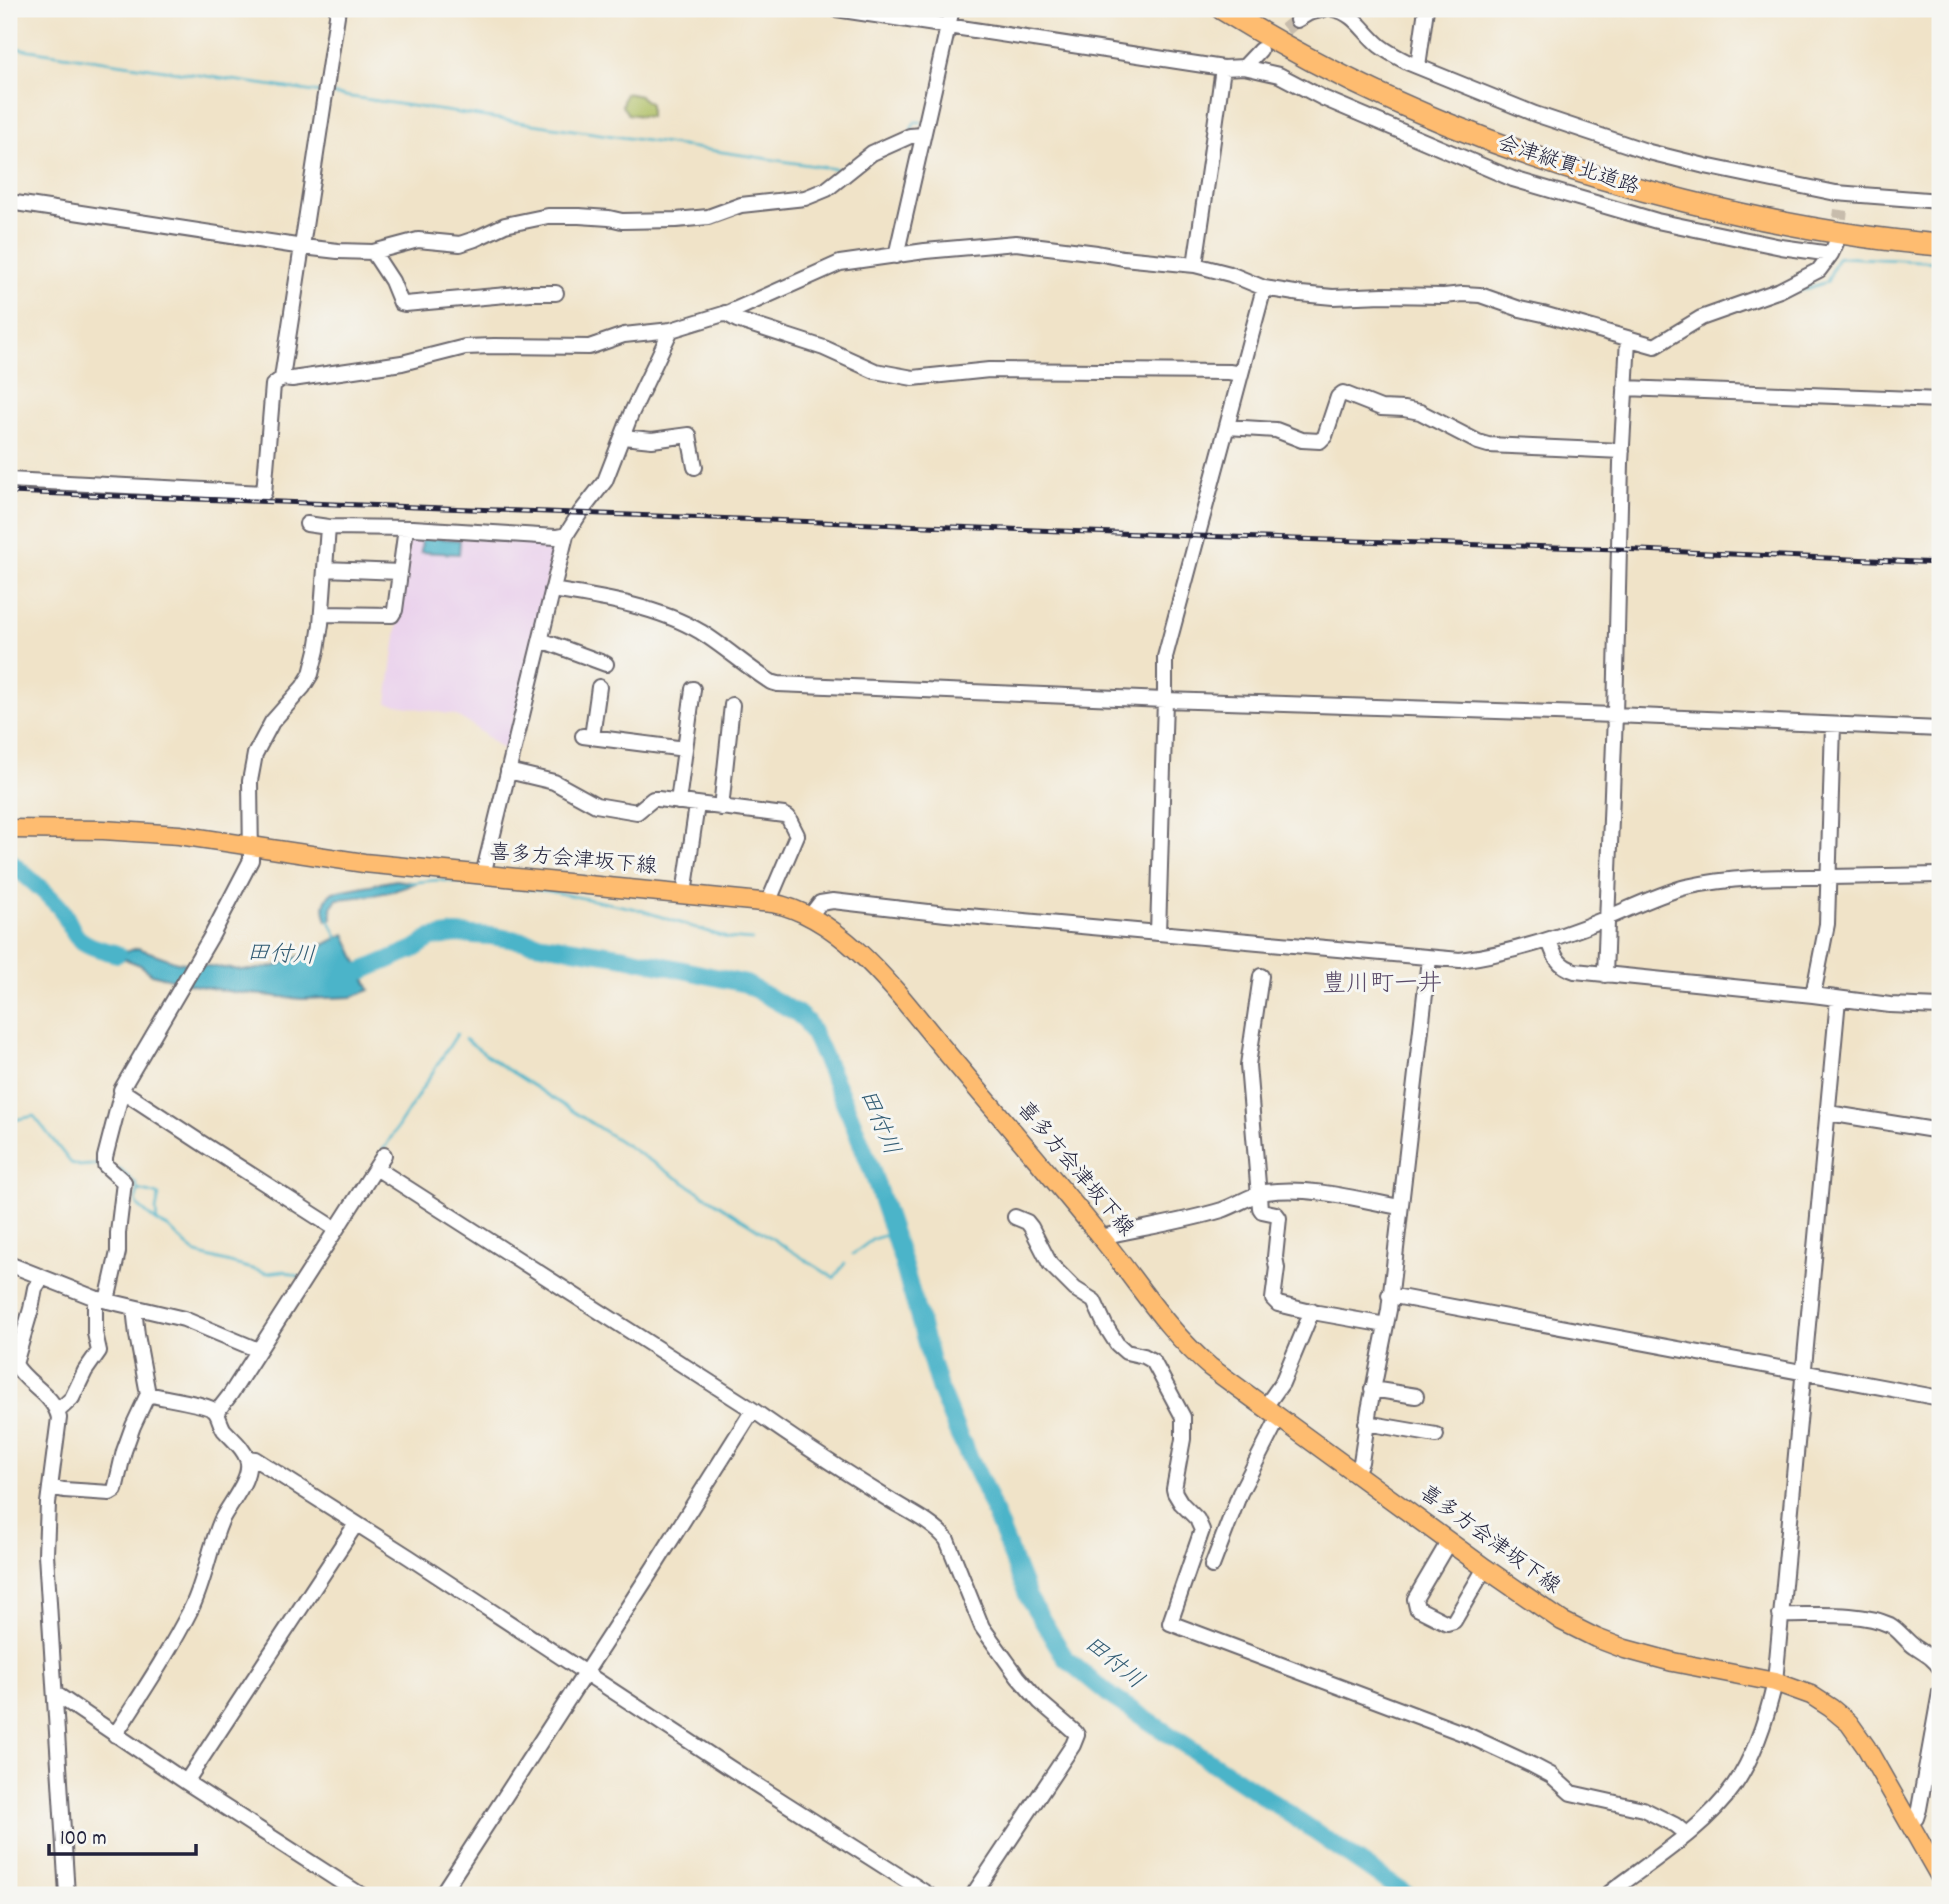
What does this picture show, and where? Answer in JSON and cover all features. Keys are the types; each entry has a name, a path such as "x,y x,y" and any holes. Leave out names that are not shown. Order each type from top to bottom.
{"highway":[{"name":"会津縦貫北道路","path":"1223,9 1267,37 1398,104 1560,167 1731,213 1846,235 1940,245"},
{"name":"会津縦貫北道路","path":"1236,9 1283,36 1401,94 1496,135 1563,158 1622,176 1701,194 1886,228 1940,233"}],"main road":[{"name":"喜多方会津坂下線","path":"16,830 103,830 161,834 364,863 768,903 787,906 810,916 839,934 864,956 1101,1237 1194,1353 1485,1568 1562,1621 1596,1638 1673,1662 1775,1682 1811,1695 1831,1708 1849,1723 1866,1747 1940,1877"}],"street":[{"path":"282,379 338,9"},
{"path":"9,480 264,494 273,385 282,379 402,363 465,347 589,347 624,335 671,330 725,313 840,263 937,250 1016,243 1195,265 1230,274 1264,288 1333,297 1480,295 1520,309 1655,346 1701,318 1780,290 1810,275 1819,270 1834,249 1781,247 1657,221 1513,179 1323,98 1279,75 836,9"},
{"path":"896,256 952,9"},
{"path":"1297,20 1324,9"},
{"path":"1333,9 1341,10 1357,20 1368,36 1392,54 1418,66 1535,114 1649,152 1705,166 1843,193 1940,201"},
{"path":"1418,66 1426,9"},
{"path":"1244,68 1260,50"},
{"path":"1195,265 1223,68"},
{"path":"9,202 303,247 373,253 418,240 460,244 505,225 548,216 609,218 622,221 689,219 708,217 741,205 805,198 827,189 872,153 910,135 922,135"},
{"path":"1841,210 1843,193"},
{"path":"373,253 392,281 401,303 405,304 556,293"},
{"path":"1158,933 1165,657 1264,288"},
{"path":"725,313 737,320 824,348 875,371 913,378 989,370 1241,374"},
{"path":"483,875 566,536 605,481 631,414 671,330"},
{"path":"1605,975 1628,340"},
{"path":"1625,388 1940,400"},
{"path":"1227,427 1276,430 1302,440 1320,441 1325,436 1338,397 1343,393 1381,408 1420,412 1488,445 1622,451"},
{"path":"623,437 652,440 689,435 695,467"},
{"path":"307,524 566,536"},
{"path":"58,1411 72,1398 85,1371 99,1351 95,1333 101,1300 118,1252 124,1182 105,1164 105,1157 122,1091 251,860 250,781 255,754 272,722 311,674 322,614 328,527"},
{"path":"322,614 392,615 395,610 406,528"},
{"path":"325,569 400,572"},
{"path":"552,590 601,598 667,615 703,633 771,682 778,684 1940,729"},
{"path":"541,640 607,664"},
{"path":"599,687 587,736 685,749"},
{"path":"678,802 694,689"},
{"path":"722,808 732,705"},
{"path":"1813,995 1827,924 1833,725"},
{"path":"508,771 554,782 602,807 637,812 653,799 788,817 797,835 768,903"},
{"path":"684,894 697,805"},
{"path":"810,916 820,903 834,901 946,914 1460,960 1504,953 1549,940 1658,896 1708,883 1759,877 1940,875"},
{"path":"1549,940 1563,967 1575,971 1890,1005 1940,1007"},
{"path":"1356,1472 1361,1462 1386,1325 1429,959"},
{"path":"1261,976 1248,1065 1262,1211 1276,1214 1279,1218 1275,1257 1278,1268 1273,1299 1278,1304 1386,1325"},
{"path":"1607,1895 1686,1834 1716,1807 1744,1770 1766,1717 1775,1682 1838,999"},
{"path":"122,1091 336,1229"},
{"path":"1828,1113 1940,1131"},
{"path":"216,1413 380,1161 753,1410 786,1435 942,1533 982,1627 1018,1677 1040,1702 1075,1732 1077,1739 973,1895"},
{"path":"1101,1237 1225,1209 1259,1194 1278,1192 1317,1193 1399,1207"},
{"path":"1015,1217 1027,1222 1031,1227 1053,1268 1075,1289 1094,1301 1117,1344 1126,1352 1153,1361 1183,1417 1174,1489 1181,1503 1197,1519 1202,1530 1170,1623 1465,1734 1550,1775 1571,1793 1643,1809 1675,1825 1686,1834"},
{"path":"9,1264 101,1300 184,1319 258,1350"},
{"path":"42,1278 35,1288 15,1364 23,1376 38,1388 58,1411 59,1418 48,1503 46,1554 67,1895"},
{"path":"1389,1295 1940,1398"},
{"path":"50,1487 110,1493 115,1490 132,1426 148,1394 134,1308"},
{"path":"1212,1566 1312,1311"},
{"path":"1373,1389 1416,1396"},
{"path":"115,1735 193,1605 223,1518 246,1476 248,1464 247,1458 233,1437 225,1431 213,1410 197,1403 148,1394"},
{"path":"441,1895 753,1410"},
{"path":"1366,1423 1437,1435"},
{"path":"247,1458 255,1459 929,1895"},
{"path":"186,1782 356,1524"},
{"path":"1449,1541 1415,1599 1417,1608 1447,1623 1454,1621 1485,1568"},
{"path":"1780,1615 1848,1617 1885,1623 1893,1626 1916,1648 1934,1659 1940,1668"},
{"path":"1910,1824 1919,1809 1940,1692"},
{"path":"56,1694 361,1895"}],"shaded area":[{"path":"413,534 555,546 507,751 455,715 387,703 409,540"}],"green space":[{"path":"625,93 640,96 650,104 650,117 628,114 622,106"}],"water":[{"path":"422,537 460,540 459,554 421,552"},
{"path":"396,880 415,883 377,894 337,899 331,907 332,918 327,921 324,905 333,892"},
{"path":"345,934 370,990 352,997 302,999 233,992 152,974 140,965 97,948 90,942 121,953 138,948 177,962 252,970 276,966"}],"waterway":[{"path":"9,47 321,93"},
{"path":"331,94 843,170"},
{"path":"911,130 915,122 921,122"},
{"path":"1777,298 1827,282 1838,257 1940,262"},
{"name":"田付川","path":"9,861 55,902 77,937 91,946 117,954"},
{"path":"9,880 19,870"},
{"path":"409,883 437,880 548,891 637,909 727,938 752,940"},
{"path":"328,917 338,939"},
{"name":"田付川","path":"341,980 414,949 431,938 456,934 491,936 625,957 746,984 797,1013 807,1022 816,1040 872,1171 902,1260 939,1388 958,1434 984,1487 1028,1597 1066,1659 1112,1697 1407,1895"},
{"path":"383,1150 457,1034"},
{"path":"465,1039 499,1064 834,1278 845,1263"},
{"path":"9,1121 34,1116 71,1163 80,1166 101,1164"},
{"path":"119,1169 136,1184 138,1206 169,1228 197,1254 267,1273 284,1271 300,1277"},
{"path":"138,1190 159,1195 157,1222"},
{"path":"853,1254 873,1239 893,1233"}],"tunnel":[{"path":"1269,43 1297,20"},
{"path":"1837,239 1841,210"}],"railway":[{"path":"9,492 1618,549 1940,563"}],"district":[{"name":"豊川町一井","path":"1382,985"}]}
